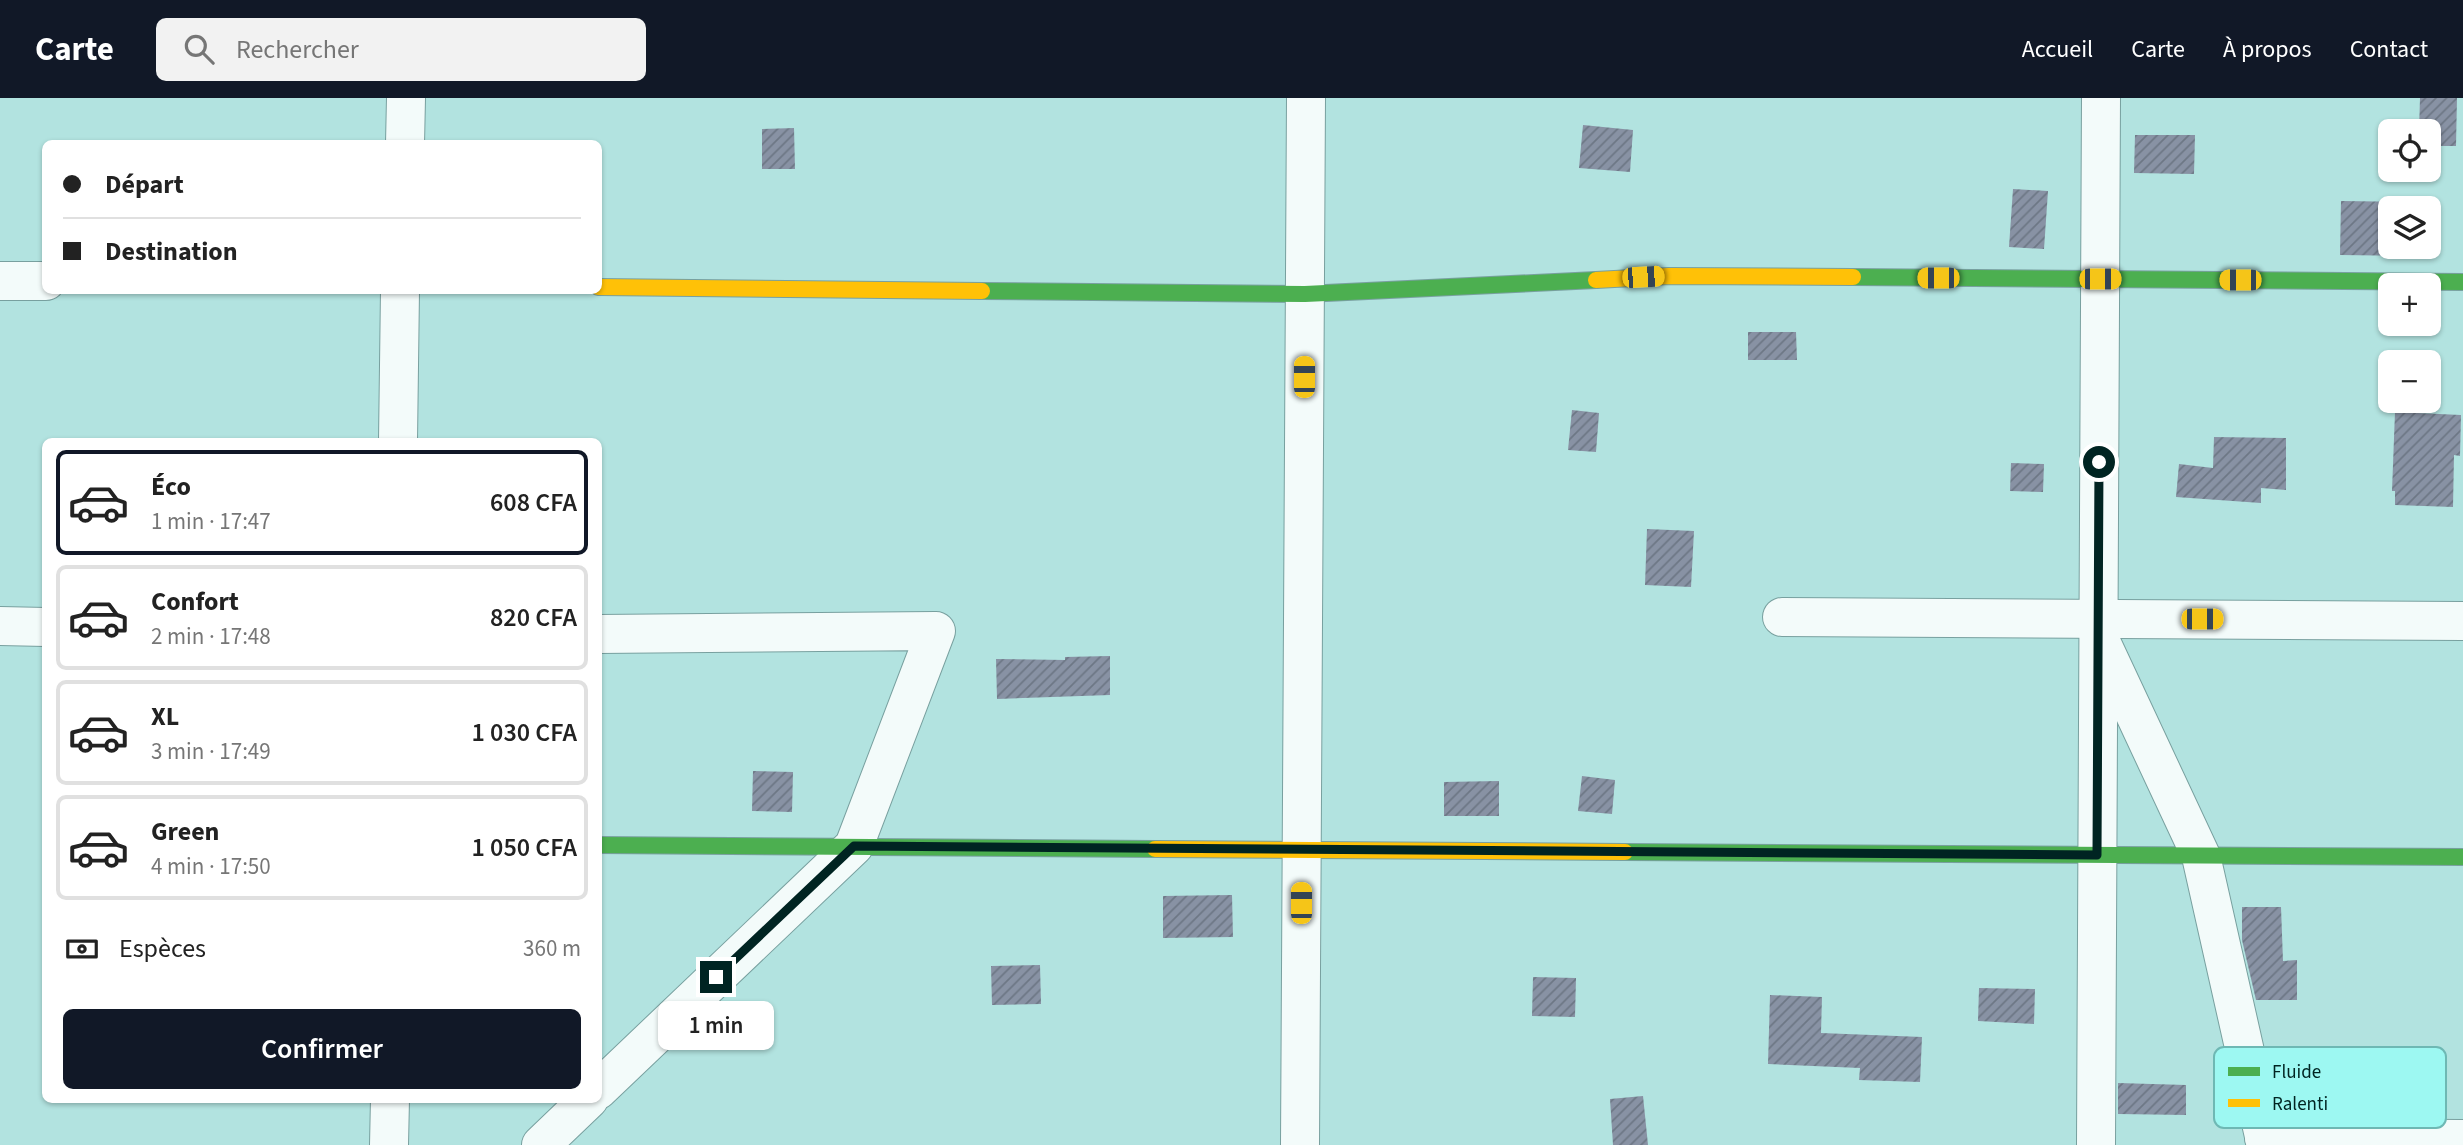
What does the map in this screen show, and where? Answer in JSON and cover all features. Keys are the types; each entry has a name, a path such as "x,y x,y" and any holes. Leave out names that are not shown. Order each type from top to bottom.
{"street":[{"path":"405,140 406,98"},
{"path":"1300,1145 1306,98"},
{"path":"2096,1145 2101,98"},
{"path":"602,287 1305,294 1669,276 2463,282"},
{"path":"0,281 42,281"},
{"path":"398,438 400,294"},
{"path":"1782,617 2098,627 2463,621"},
{"path":"0,626 42,627"},
{"path":"2098,627 2201,856 2244,1047"},
{"path":"602,634 936,631 854,846 602,1086"},
{"path":"602,845 2463,857"},
{"path":"389,1145 390,1103"},
{"path":"541,1145 585,1103"},
{"path":"2265,1142 2463,1139"}],"building":[{"path":"2420,98 2457,98 2456,146 2441,146 2441,119 2419,119"},
{"path":"1583,125 1633,130 1630,172 1579,168"},
{"path":"794,128 795,169 762,169 762,129"},
{"path":"2135,135 2195,135 2194,174 2134,173"},
{"path":"2013,189 2048,191 2044,249 2009,247"},
{"path":"2341,201 2378,202 2378,256 2340,255"},
{"path":"1748,332 1796,332 1797,360 1748,360"},
{"path":"1572,410 1599,413 1596,452 1568,450"},
{"path":"2395,413 2461,415 2460,456 2454,455 2453,507 2395,505 2395,491 2392,491"},
{"path":"2214,437 2286,438 2286,490 2261,488 2261,503 2176,497 2179,464 2213,468"},
{"path":"2011,463 2044,464 2043,492 2010,491"},
{"path":"1647,529 1694,531 1691,587 1645,585"},
{"path":"1110,656 1110,695 997,699 996,659 1065,660 1065,657"},
{"path":"753,771 793,772 792,812 752,811"},
{"path":"1582,776 1615,780 1612,814 1578,811"},
{"path":"1499,781 1499,816 1444,816 1444,782"},
{"path":"1232,895 1233,937 1163,938 1163,896"},
{"path":"2242,907 2281,907 2283,961 2297,960 2297,1000 2256,1000 2242,940"},
{"path":"1040,965 1041,1004 992,1005 991,966"},
{"path":"1533,977 1576,978 1575,1017 1532,1016"},
{"path":"1979,988 2035,989 2034,1024 1978,1021"},
{"path":"1770,995 1822,997 1821,1033 1922,1037 1920,1082 1859,1080 1860,1068 1768,1064"},
{"path":"2118,1083 2186,1085 2186,1115 2118,1114"},
{"path":"1643,1096 1648,1145 1613,1145 1610,1099"}],"traffic: fast":[{"path":"1853,277 2463,282"},
{"path":"982,291 1305,294 1596,280"},
{"path":"602,845 1155,849"},
{"path":"1625,852 2463,857"}],"traffic: slow":[{"path":"1596,280 1669,276 1853,277"},
{"path":"602,287 982,291"},
{"path":"1155,849 1625,852"}],"route":[{"path":"716,977 854,846 2097,855 2099,462"}]}
